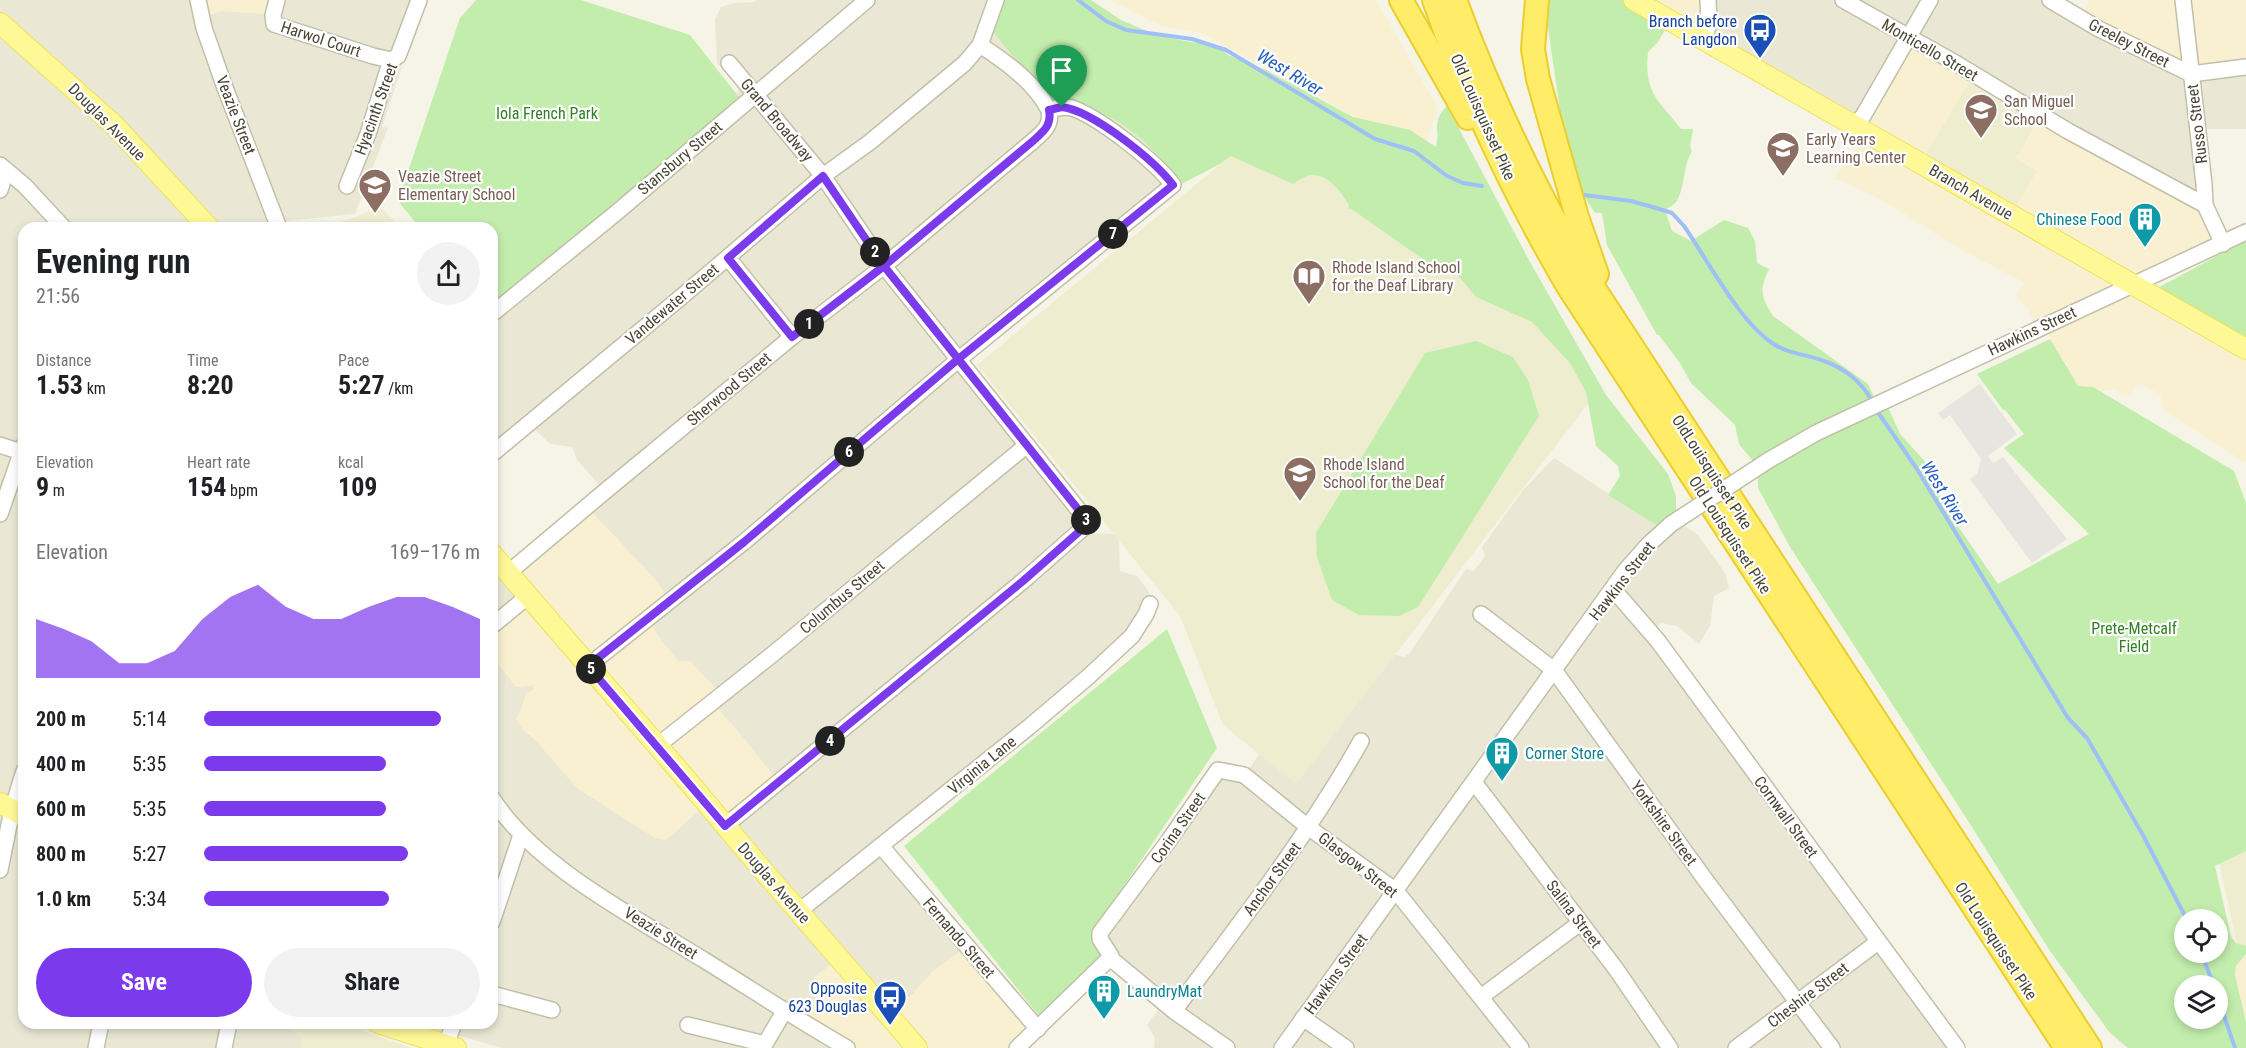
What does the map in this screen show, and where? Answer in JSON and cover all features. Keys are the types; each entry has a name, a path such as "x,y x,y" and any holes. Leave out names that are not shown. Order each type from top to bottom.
{"highway":[{"path":"1401,0 1449,87 1528,215"},
{"name":"Old Louisquisset Pike","path":"1434,0 1475,103 1528,215 1569,288 2066,1048"},
{"name":"Old Louisquisset Pike","path":"1455,0 1497,104 1533,180 1572,252 1623,336"},
{"path":"1537,0 1533,49 1539,79 1581,231 1623,336"},
{"name":"OldLouisquisset Pike","path":"1623,336 1859,697"},
{"name":"Old Louisquisset Pike","path":"1859,697 2090,1048"}],"main road":[{"name":"Branch Avenue","path":"1634,0 2246,349"},
{"name":"Douglas Avenue","path":"0,23 115,126 203,222"},
{"name":"Douglas Avenue","path":"498,561 917,1048"},
{"path":"396,1029 451,1047"}],"street":[{"name":"Veazie Street","path":"198,0 204,28 224,85 277,222"},
{"name":"Harwol Court","path":"277,0 273,15 274,24 391,60"},
{"name":"Hyacinth Street","path":"347,186 368,134 391,60 398,56 419,0"},
{"name":"Stansbury Street","path":"498,309 867,0"},
{"name":"Vandewater Street","path":"498,449 823,176 870,142 965,63 980,45 996,0"},
{"path":"1703,40 1708,24 1708,0"},
{"name":"Monticello Street","path":"1843,0 2068,131 2205,205"},
{"path":"1855,125 1863,116 1930,0"},
{"name":"Greeley Street","path":"2050,0 2099,29 2191,74"},
{"name":"Russo Street","path":"2183,0 2205,205 2223,244"},
{"path":"588,666 744,542 957,360 1173,185 1130,144 1091,117 1072,108 1062,107 1049,110 1045,102 1010,65 980,45"},
{"name":"Grand Broadway","path":"729,63 823,176 884,266"},
{"path":"2191,74 2246,68"},
{"name":"Sherwood Street","path":"508,573 792,337 884,266 1033,141 1049,126 1051,119 1049,110"},
{"path":"0,190 3,168"},
{"path":"3,168 25,186 58,222"},
{"name":"Hawkins Street","path":"1282,1048 1613,589 1648,544 1671,524 1800,441 2246,232"},
{"path":"728,258 792,337"},
{"path":"725,826 1023,581 1089,523 884,266"},
{"path":"0,445 18,449"},
{"name":"Columbus Street","path":"657,746 1027,446"},
{"path":"0,514 18,464"},
{"name":"Cornwall Street","path":"1613,589 1658,641 1957,1048"},
{"path":"498,621 528,596"},
{"name":"Virginia Lane","path":"798,912 1088,677 1132,636 1150,604"},
{"name":"Yorkshire Street","path":"1481,614 1554,670 1635,785 1832,1048"},
{"name":"Anchor Street","path":"1174,1011 1253,906 1308,827 1338,783 1361,741"},
{"name":"Corina Street","path":"1110,958 1111,956 1100,939 1100,933 1218,770 1244,775"},
{"name":"Glasgow Street","path":"1244,775 1308,827 1396,891 1521,1048"},
{"name":"Salina Street","path":"1474,782 1616,969 1670,1048"},
{"path":"0,870 18,790"},
{"name":"Veazie Street","path":"498,807 529,843 602,897 847,1048"},
{"path":"498,904 521,835"},
{"name":"Fernando Street","path":"881,846 1038,1029"},
{"path":"1481,997 1580,923"},
{"name":"Cheshire Street","path":"1736,1048 1878,942"},
{"path":"1017,1048 1110,958 1174,1011 1227,1048"},
{"path":"498,996 552,1010"},
{"path":"688,1025 765,1044 785,1010"},
{"path":"1303,1018 1346,1048"},
{"path":"96,1048 100,1029"},
{"path":"224,1048 228,1029"},
{"path":"451,1047 453,1029"}],"shaded area":[{"path":"0,0 197,0 201,17 221,11 271,14 277,0 418,0 399,58 402,67 382,127 388,128 355,214 276,222 18,222 18,1029 290,1029 303,1038 301,1048 0,1048"},
{"path":"197,0 277,0 271,14 221,11 201,18"},
{"path":"757,0 1003,0 993,32 1086,105 1120,123 1143,140 1170,169 1171,180 962,361 1085,518 1084,533 1116,536 1119,542 1120,571 1137,576 1149,592 1152,623 1085,683 886,842 966,947 932,972 912,995 890,1011 823,993 850,1048 502,1048 435,1029 498,1029 498,663 516,687 535,685 523,730 666,840 706,804 737,730 658,636 650,622 669,599 652,576 587,507 604,490 577,460 572,447 550,444 529,424 498,448 498,315 731,117 739,86 738,81 717,64 715,19 721,7 734,3"},
{"path":"1110,0 1376,0 1438,108 1422,153 1202,33 1163,27"},
{"path":"1632,0 1708,0 1703,36"},
{"path":"1708,0 2052,0 2246,72 2246,129 2198,129 2202,195 1866,123 1703,36"},
{"path":"2089,0 2246,0 2246,72 2194,78 2083,14"},
{"path":"1910,38 2235,232 2140,288 2246,355 2246,463 2171,415 2163,409 2160,394 2138,383 2130,394 2124,395 2114,389 2085,394 2075,393 2047,331 2039,331 2029,310 2016,295 2025,283 1958,248 1884,201 1841,180 1834,179 1860,142 1862,129"},
{"name":"San Miguel School","path":"1969,82 2037,122 2016,158 2037,171 2014,209 1925,156"},
{"name":"Rhode Island School for the Deaf","path":"1290,107 1489,226 1600,388 1296,784 1223,725 1180,616 977,365"},
{"path":"381,207 395,222 341,222"},
{"path":"1980,384 2017,434 1988,456 1993,463 2003,457 2067,539 2032,563 1970,479 1977,474 1981,459 1950,415 1943,420 1938,413"},
{"path":"1554,458 1661,528 1675,519 1699,536 1725,573 1729,588 1714,596 1710,626 1699,644 1677,626 1661,623 1652,632 1957,1048 1154,1048 1155,1038 1147,1025 1162,1004 1118,969 1104,929 1218,770 1246,773 1350,629 1394,654 1404,657 1409,654 1466,569 1474,571 1485,556 1482,547 1523,490"},
{"path":"587,507 652,576 669,600 650,622 658,636 680,662 690,661 720,693 712,704 737,730 778,781 727,824 706,804 666,840 655,838 578,789 529,733 523,730 516,719 526,693 533,690 534,685 516,687 498,663 498,621 526,597 511,574"},
{"path":"498,559 526,593 498,620"},
{"path":"2246,851 2246,947 2238,950 2219,862"},
{"path":"966,947 1042,1033 1026,1048 850,1048 805,1018 816,996 822,993 813,982 815,976 839,959 889,1011 912,995 932,972"},
{"path":"2246,954 2246,1022 2235,976 2236,966"},
{"path":"290,1029 360,1029 413,1048 301,1048 303,1038"}],"green space":[{"name":"Iola French Park","path":"476,0 581,0 690,35 742,101 498,299 498,222 415,222 398,201 460,18"},
{"path":"1003,0 1091,0 1121,20 1149,32 1219,47 1228,55 1266,70 1353,117 1410,130 1436,147 1437,122 1447,106 1530,262 1606,395 1668,474 1676,496 1676,517 1661,528 1608,495 1620,476 1618,466 1596,446 1586,392 1570,363 1532,322 1476,297 1451,267 1434,267 1350,208 1348,210 1349,205 1342,194 1332,183 1320,176 1307,176 1293,184 1231,156 1170,190 1170,169 1143,140 1120,123 1086,105 1035,83 993,32 993,25"},
{"name":"Prete-Metcalf Field","path":"1544,0 1632,0 1668,25 1658,42 1648,52 1648,78 1659,103 1681,129 1693,129 1690,146 1692,151 1679,196 1676,202 1665,210 1672,231 1691,241 1724,220 1748,228 1755,241 1757,263 1769,269 1763,293 1773,316 1868,384 1878,405 1887,405 1900,434 1939,477 1937,486 1946,509 1998,584 2089,534 2004,448 2024,434 1977,374 2050,339 2078,386 2093,387 2234,471 2246,503 2246,851 2215,866 2225,909 2174,909 2174,963 2228,963 2228,924 2231,937 2236,943 2246,946 2246,954 2236,966 2235,975 2246,1022 2246,1048 2128,1048 2110,1033 2050,951 1790,547 1758,488 1758,467 1739,444 1735,425 1691,383 1680,363 1657,335 1607,245 1602,213 1595,213 1579,189 1563,131"},
{"path":"2246,240 2246,345 2154,290"},
{"path":"1476,341 1513,357 1528,380 1539,416 1418,607 1399,616 1359,615 1332,600 1317,557 1316,533 1425,353"},
{"path":"1167,629 1217,748 1092,933 1106,970 1043,1021 904,846"}],"waterway":[{"name":"West River","path":"1078,0 1106,21 1126,30 1192,39 1226,50 1375,139 1414,151 1447,176 1463,183 1482,186"},
{"name":"West River","path":"1584,195 1631,201 1672,213 1684,226 1724,289 1760,333 1784,349 1839,368 1852,376 1872,401"},
{"name":"West River","path":"1875,408 1917,469 2068,718 2087,738 2144,837 2181,909"},
{"name":"West River","path":"2205,963 2210,975"},
{"name":"West River","path":"2228,1027 2235,1048"}],"place":[{"name":"Branch before Langdon","path":"1760,59"},
{"name":"San Miguel School","path":"1981,139"},
{"name":"Early Years Learning Center","path":"1783,177"},
{"name":"Veazie Street Elementary School","path":"375,214"},
{"name":"Chinese Food","path":"2145,248"},
{"name":"Rhode Island School for the Deaf Library","path":"1309,305"},
{"name":"Rhode Island School for the Deaf","path":"1300,502"},
{"name":"Corner Store","path":"1502,782"},
{"name":"LaundryMat","path":"1104,1020"},
{"name":"Opposite 623 Douglas","path":"890,1026"}],"route":[{"path":"1062,107 1049,110 1051,119 1049,126 1033,141 884,266 792,337 728,258 823,176 884,266 957,360 1089,523 1023,581 725,826 588,666 744,542 957,360 1173,185 1130,144 1091,117 1072,108 1062,107"}]}
